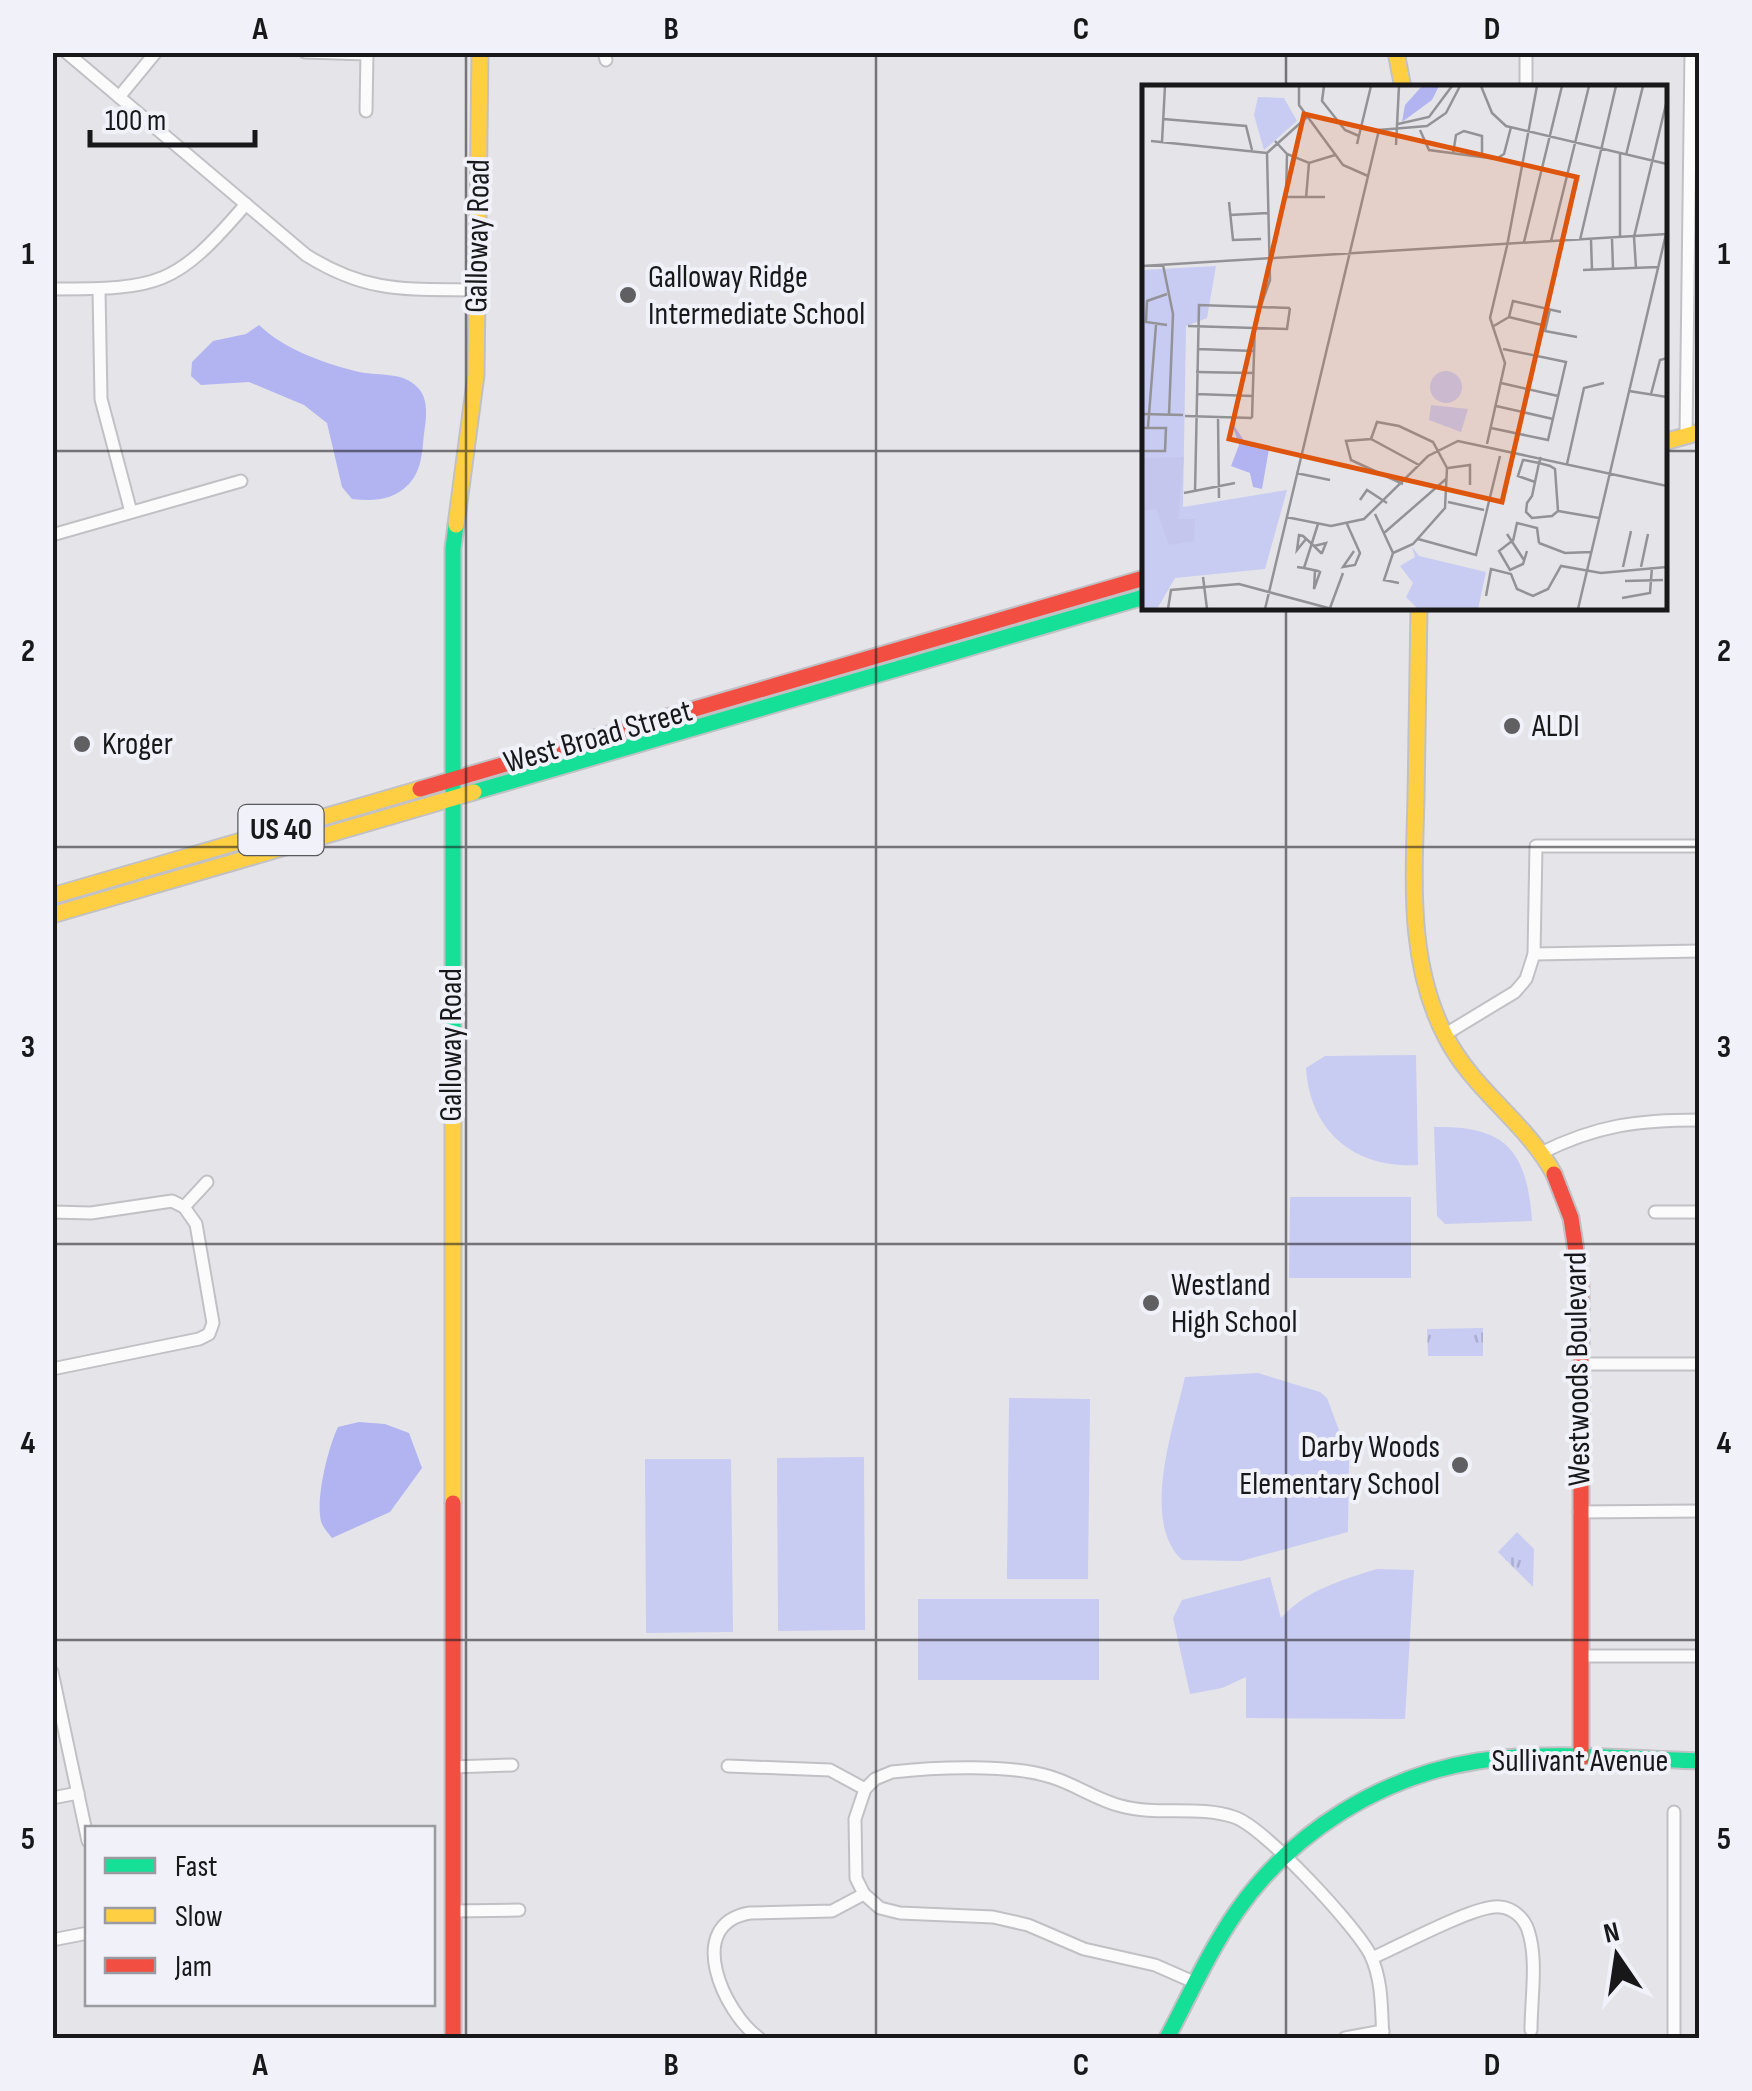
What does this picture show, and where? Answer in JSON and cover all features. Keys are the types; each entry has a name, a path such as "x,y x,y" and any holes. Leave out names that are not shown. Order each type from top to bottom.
{"street":[{"path":"66,52 306,255 348,279 394,289 477,290"},
{"path":"119,97 156,52"},
{"path":"304,52 366,53 366,111"},
{"name":"Galloway Road","path":"453,2038 452,548 476,374 480,52"},
{"path":"1396,52 1402,85"},
{"path":"1526,52 1526,85"},
{"path":"1667,441 1693,434 1691,52"},
{"path":"52,289 99,290 144,285 168,277 210,246 246,204"},
{"path":"99,290 100,400 130,512"},
{"path":"52,536 240,481"},
{"name":"West Broad Street","path":"52,896 1142,579"},
{"name":"West Broad Street","path":"52,914 1142,598"},
{"name":"Westwoods Boulevard","path":"1419,610 1416,941 1422,982 1444,1035 1476,1082 1541,1153 1568,1203 1578,1240 1581,1760"},
{"path":"1444,1035 1514,992 1526,979 1534,954 1534,850 1539,845 1700,846"},
{"path":"1534,954 1700,952"},
{"path":"1541,1153 1622,1122 1700,1120"},
{"path":"184,1207 206,1182"},
{"path":"52,1212 90,1214 172,1201 184,1207 196,1224 212,1302 212,1330 198,1340 52,1369"},
{"path":"1655,1212 1700,1212"},
{"path":"1579,1364 1700,1364"},
{"path":"1579,1512 1700,1511"},
{"path":"1581,1656 1700,1656"},
{"path":"52,1672 85,1827"},
{"name":"Sullivant Avenue","path":"1167,2038 1236,1913 1283,1856 1332,1817 1400,1781 1478,1761 1700,1761"},
{"path":"452,1767 512,1766"},
{"path":"728,1766 830,1770 864,1789"},
{"path":"1196,1983 1155,1965 1084,1948 1028,1925 993,1917 900,1913 880,1908 864,1894 854,1867 855,1819 864,1789 883,1774 912,1770 1036,1773 1123,1807 1230,1815 1250,1824 1353,1928 1372,1958 1381,1992 1383,2035 1345,2038"},
{"path":"52,1798 78,1793"},
{"path":"1674,1812 1674,2038"},
{"path":"759,2038 739,2020 719,1979 714,1944 722,1927 750,1913 832,1912 864,1894"},
{"path":"1372,1958 1476,1911 1495,1906 1505,1908 1522,1918 1529,1935 1531,2030"},
{"path":"453,1911 519,1910"},
{"path":"52,1940 85,1934"}],"green space":[{"path":"1416,1055 1418,1165 1374,1160 1340,1142 1316,1110 1306,1068 1325,1056"},
{"path":"1434,1127 1479,1131 1508,1147 1525,1177 1532,1221 1445,1224 1437,1216"},
{"path":"1290,1197 1411,1197 1411,1278 1289,1278"},
{"path":"1483,1328 1483,1356 1428,1356 1427,1329"},
{"path":"1258,1373 1320,1392 1327,1398 1349,1457 1348,1532 1241,1561 1182,1560 1170,1543 1163,1522 1162,1498 1168,1446 1185,1377"},
{"path":"1009,1398 1090,1399 1088,1579 1007,1579"},
{"path":"864,1457 865,1630 778,1631 777,1458"},
{"path":"645,1459 731,1459 733,1632 646,1633"},
{"path":"1517,1532 1534,1549 1533,1587 1498,1552"},
{"path":"1377,1569 1414,1570 1405,1719 1246,1718 1246,1677 1222,1688 1190,1694 1173,1618 1182,1600 1270,1577 1281,1618 1313,1593"},
{"path":"918,1599 1099,1599 1099,1680 918,1680"}],"shaded area":[{"path":"259,325 291,348 316,359 355,371 405,379 419,389 426,404 425,423 421,460 409,484 382,499 352,499 342,487 327,423 304,405 249,382 201,385 191,376 192,362 213,341 246,334"},
{"path":"359,1422 385,1424 409,1433 422,1468 390,1512 332,1538 320,1515 326,1461 338,1427"}],"traffic: fast":[{"path":"453,1098 456,525"},
{"path":"474,792 1142,598"},
{"path":"1167,2038 1217,1942 1259,1882 1313,1832 1374,1794 1442,1768 1506,1758 1700,1761"}],"traffic: slow":[{"path":"456,525 476,375 480,52"},
{"path":"1396,52 1402,85"},
{"path":"1667,441 1700,432"},
{"path":"1419,610 1414,890 1425,980 1433,1009 1457,1056 1529,1138 1554,1174"},
{"path":"52,896 420,789"},
{"path":"52,915 474,792"},
{"path":"453,1098 453,1503"}],"traffic: jam":[{"path":"420,789 1142,579"},
{"path":"1554,1174 1571,1218 1581,1284 1581,1759"},
{"path":"453,1503 453,2038"}],"place":[{"name":"Galloway Ridge Intermediate School","path":"628,295"},
{"name":"ALDI","path":"1512,726"},
{"name":"Kroger","path":"82,744"},
{"name":"Westland High School","path":"1151,1303"},
{"name":"Darby Woods Elementary School","path":"1460,1465"}]}
